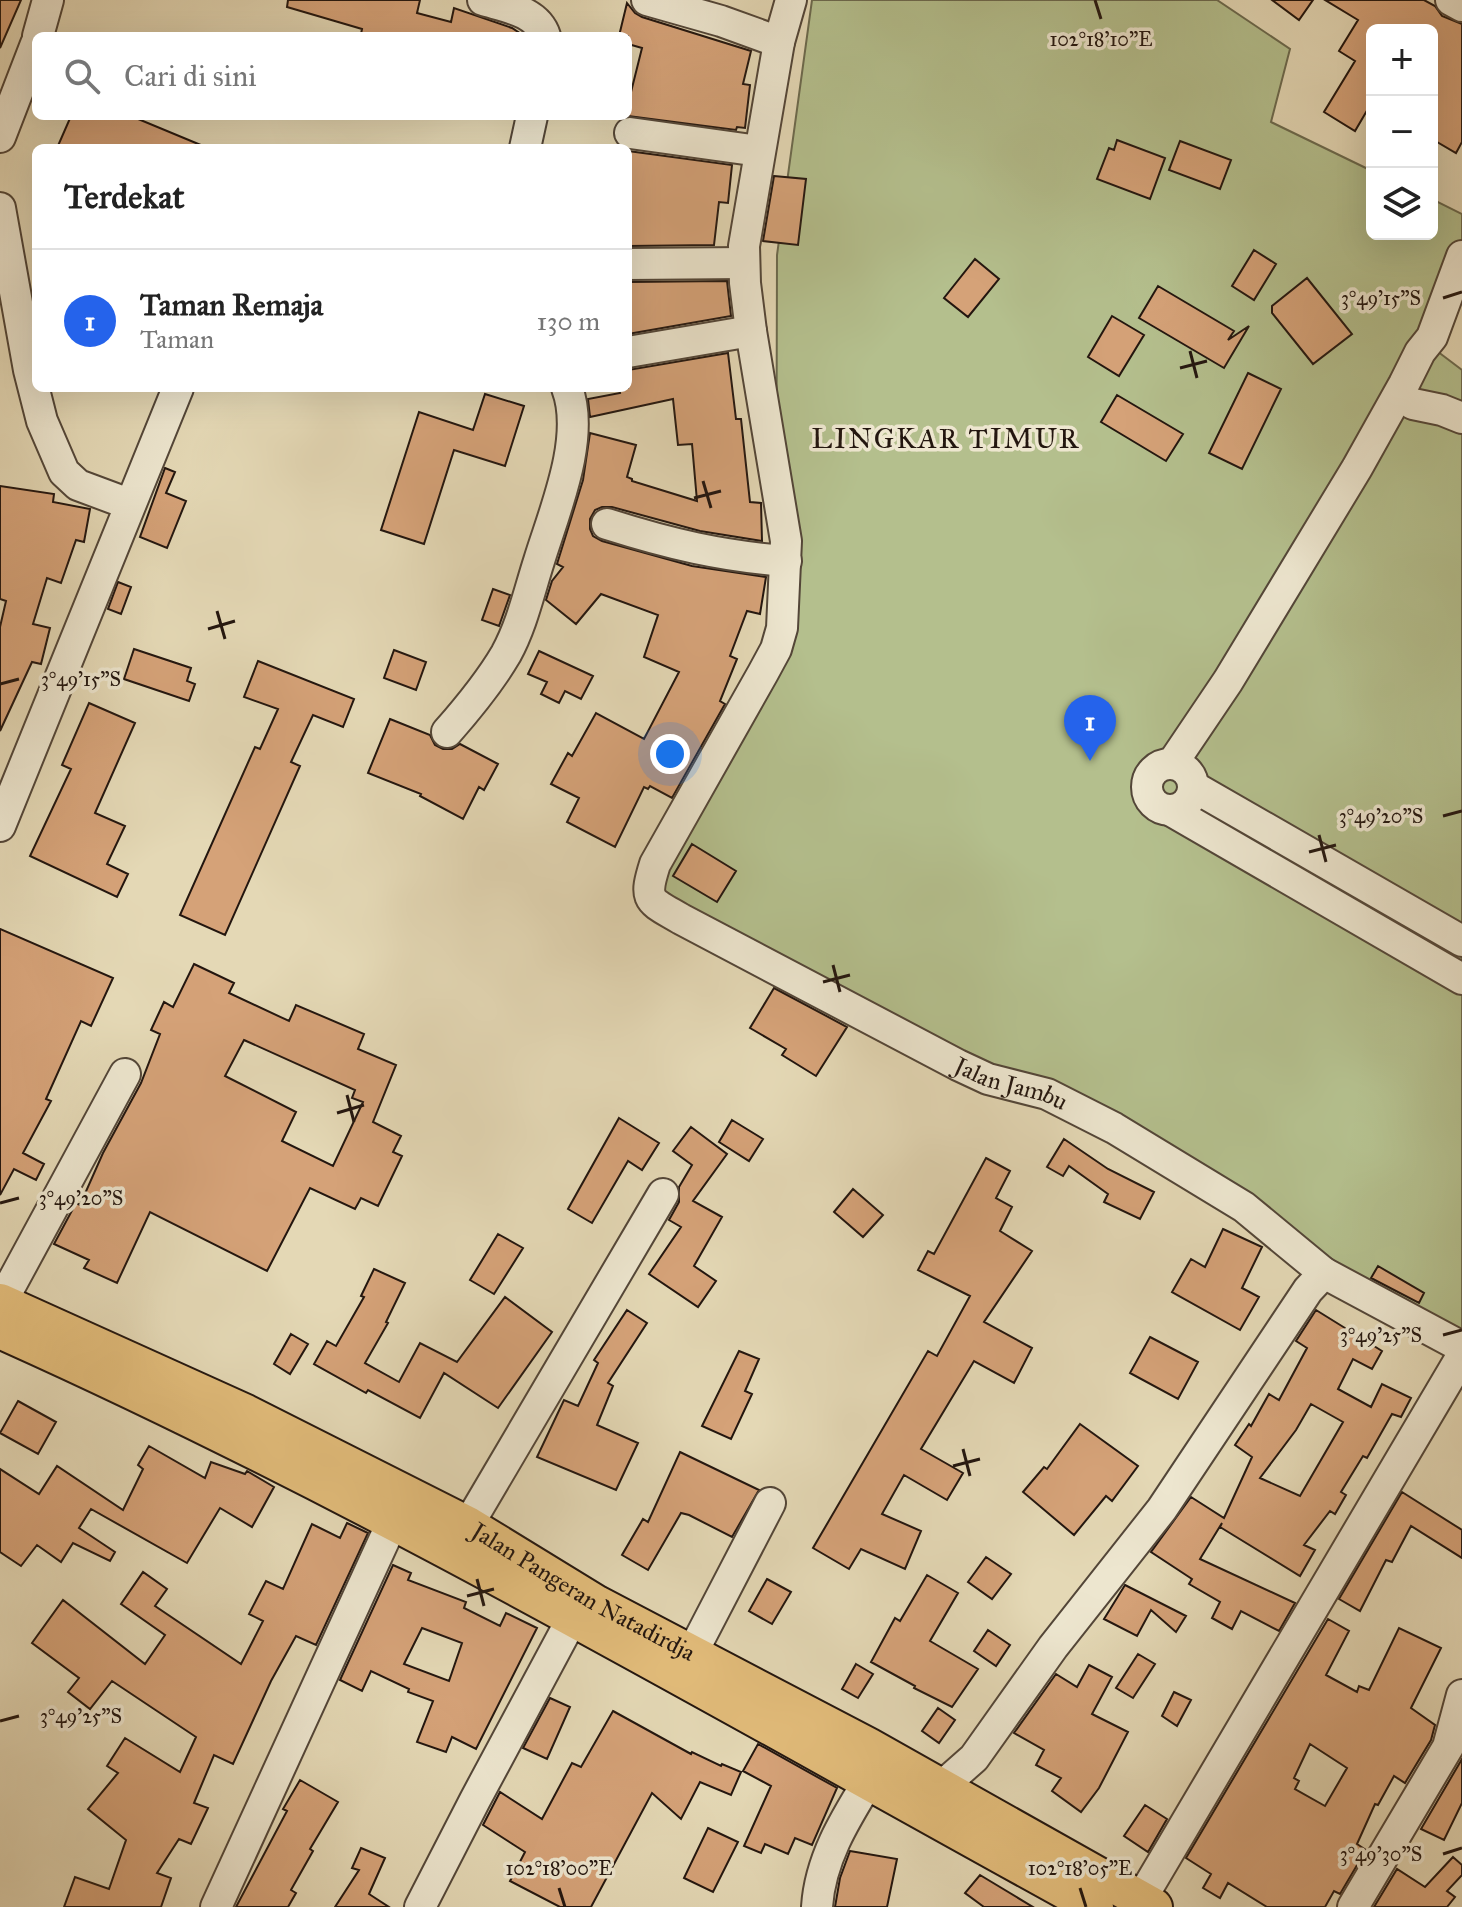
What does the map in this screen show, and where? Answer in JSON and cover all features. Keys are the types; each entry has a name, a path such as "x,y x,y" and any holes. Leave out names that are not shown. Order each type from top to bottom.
{"main road":[{"name":"Jalan Pangeran Natadirdja","path":"2,1323 251,1449 399,1509 468,1525 597,1604 868,1746 940,1788 1095,1907"},
{"name":"Jalan Pangeran Natadirdja","path":"399,1509 572,1619 868,1782 1147,1903"}],"street":[{"path":"39,32 48,0"},
{"path":"483,0 531,17 539,22 543,32"},
{"path":"647,0 721,21 779,42"},
{"path":"607,524 695,550 738,558 786,561 784,515 751,331 744,246 779,42 791,0"},
{"path":"0,137 32,54"},
{"path":"526,144 531,120"},
{"path":"630,133 759,151"},
{"path":"0,208 32,382"},
{"path":"1170,810 1188,802 1184,774 1236,667 1357,468 1420,352 1432,337 1462,256"},
{"path":"632,264 744,263"},
{"path":"632,351 751,331"},
{"path":"1184,774 1249,681 1413,404 1435,357 1432,337"},
{"path":"35,392 42,421 64,472 78,485 129,504"},
{"path":"0,826 12,759 129,504 176,392"},
{"path":"447,732 492,676 523,616 556,510 568,455 573,411 568,392"},
{"path":"1413,404 1462,418"},
{"name":"Jalan Jambu","path":"786,561 782,628 776,649 655,864 648,887 649,897 681,919 958,1065 988,1079 1047,1094 1114,1128 1244,1207 1324,1273 1462,1347"},
{"path":"1462,941 1184,774 1156,770 1147,786 1153,802 1161,808 1170,810 1462,979"},
{"path":"2,1323 125,1074"},
{"path":"468,1525 663,1194"},
{"path":"940,1788 974,1758 1053,1647 1162,1509 1308,1290 1324,1273"},
{"path":"1147,1903 1462,1356"},
{"path":"691,1655 770,1503"},
{"path":"216,1907 399,1509"},
{"path":"420,1907 572,1619"},
{"path":"1353,1907 1448,1747 1462,1695"},
{"path":"817,1907 818,1889 827,1859 844,1821 868,1782"}],"green space":[{"path":"812,0 1217,0 1290,49 1271,122 1366,168 1366,240 1438,240 1438,202 1462,214 1462,246 1425,342 1462,370 1462,1336 658,893 776,629 777,255"}],"building":[{"path":"0,0 21,0 0,48"},
{"path":"288,0 420,0 417,13 451,22 454,8 518,32 361,32 362,29 287,7"},
{"path":"1272,0 1313,0 1299,20"},
{"path":"1325,0 1424,0 1435,6 1442,16 1462,24 1462,142 1456,153 1438,142 1438,24 1366,24 1366,112 1355,131 1324,112 1355,61 1339,51 1358,20"},
{"path":"627,3 642,17 751,51 743,84 750,85 745,128 737,127 736,130 632,117 632,88 642,48 632,45 632,32 620,32"},
{"path":"69,120 141,120 198,144 59,144"},
{"path":"1117,140 1165,158 1150,199 1097,179 1109,148 1114,150"},
{"path":"1180,141 1231,160 1220,189 1169,170"},
{"path":"632,152 732,165 728,203 719,202 714,245 632,246"},
{"path":"774,176 806,179 798,245 763,241"},
{"path":"1254,250 1276,264 1254,300 1232,286"},
{"path":"975,259 999,279 968,317 944,298"},
{"path":"1307,278 1352,334 1313,364 1272,313 1272,306"},
{"path":"727,281 731,316 632,333 632,282"},
{"path":"1158,286 1234,331 1228,340 1249,326 1224,368 1139,318"},
{"path":"1112,316 1144,335 1119,376 1088,357"},
{"path":"728,353 736,419 741,419 750,502 761,503 762,541 700,531 612,507 595,510 590,519 593,536 692,566 766,577 760,614 747,611 730,656 737,659 720,701 725,704 672,798 650,786 648,789 644,787 615,847 567,822 579,798 551,784 568,753 572,756 596,713 644,739 679,672 644,657 658,615 601,594 576,624 546,600 552,581 563,567 557,564 583,480 590,433 636,445 627,477 632,481 697,501 692,444 678,445 673,399 590,417 588,399 632,392 632,369"},
{"path":"1248,373 1281,389 1242,469 1209,453"},
{"path":"485,394 524,406 505,466 454,450 424,544 381,530 419,412 473,430"},
{"path":"1117,395 1183,434 1166,461 1101,422"},
{"path":"165,468 175,472 166,493 186,501 167,548 140,537"},
{"path":"0,486 54,494 53,502 90,509 84,542 76,540 61,583 47,578 33,624 50,628 41,664 32,662 0,731 0,627 6,601 0,599"},
{"path":"118,582 131,587 121,614 108,609"},
{"path":"493,589 510,595 499,626 482,620"},
{"path":"134,649 191,668 187,681 195,684 189,701 124,679"},
{"path":"394,650 426,662 416,690 384,678"},
{"path":"539,651 593,676 581,699 565,691 559,703 541,694 547,682 528,674"},
{"path":"258,661 354,699 343,727 313,715 291,762 300,766 225,935 180,915 255,747 260,749 278,709 244,697"},
{"path":"89,703 135,723 95,813 125,826 107,864 128,874 117,897 30,856 71,769 62,765"},
{"path":"390,719 430,735 435,745 443,749 452,749 460,744 498,764 484,790 479,787 463,819 421,794 368,773"},
{"path":"692,844 736,871 717,902 673,876"},
{"path":"0,929 113,978 91,1026 81,1021 46,1099 51,1101 23,1153 44,1164 36,1180 14,1169 0,1195"},
{"path":"194,964 234,983 229,993 289,1021 296,1005 364,1034 358,1049 396,1065 373,1122 401,1136 393,1152 402,1156 378,1206 361,1198 355,1209 310,1188 267,1271 150,1212 117,1283 84,1268 89,1260 54,1244 76,1203 80,1205 103,1153 141,1083 160,1034 151,1030 164,1002 173,1007","holes":["244,1040 355,1090 352,1098 363,1102 333,1166 282,1141 296,1112 225,1076"]},
{"path":"774,988 847,1027 816,1076 782,1055 786,1049 750,1028"},
{"path":"619,1118 659,1143 642,1170 628,1161 592,1223 568,1209"},
{"path":"732,1120 763,1139 749,1161 719,1142"},
{"path":"691,1127 727,1154 693,1201 722,1217 694,1266 716,1281 698,1307 649,1274 681,1227 669,1220 679,1202 679,1187 692,1165 673,1151"},
{"path":"1064,1139 1108,1169 1154,1192 1140,1219 1104,1202 1108,1194 1069,1166 1063,1176 1047,1167"},
{"path":"986,1158 1010,1171 996,1198 1012,1207 1000,1231 1032,1251 984,1322 1032,1348 1014,1383 974,1361 921,1449 963,1473 947,1500 904,1475 882,1514 921,1531 905,1569 861,1549 849,1569 813,1548 928,1351 937,1356 970,1296 918,1270 928,1251 934,1254"},
{"path":"853,1189 883,1215 863,1237 834,1212"},
{"path":"1223,1229 1262,1247 1242,1288 1259,1297 1240,1330 1172,1292 1191,1259 1205,1267"},
{"path":"498,1234 523,1248 494,1294 470,1280"},
{"path":"1378,1266 1424,1293 1419,1303 1371,1278"},
{"path":"374,1269 405,1283 388,1323 365,1363 399,1382 420,1343 457,1362 505,1297 552,1332 498,1408 444,1373 420,1418 314,1364 327,1341 336,1346 364,1297 361,1296"},
{"path":"627,1310 647,1323 608,1383 613,1386 597,1425 638,1443 616,1490 537,1457 564,1400 578,1406 598,1363 594,1360"},
{"path":"1316,1310 1382,1351 1372,1369 1353,1359 1338,1389 1371,1407 1382,1384 1411,1398 1401,1417 1392,1414 1367,1458 1363,1456 1341,1492 1346,1495 1335,1514 1330,1511 1304,1545 1315,1550 1300,1576 1220,1527 1222,1523 1200,1559 1295,1603 1279,1631 1241,1611 1232,1629 1212,1618 1220,1602 1189,1584 1192,1579 1151,1552 1191,1497 1224,1518 1252,1457 1235,1445 1249,1424 1251,1426 1269,1394 1279,1400 1307,1348 1296,1341","holes":["1311,1404 1343,1422 1300,1496 1260,1478 1296,1430"]},
{"path":"291,1334 308,1344 290,1374 274,1364"},
{"path":"1150,1337 1198,1362 1178,1399 1130,1373"},
{"path":"739,1351 759,1359 745,1391 752,1394 731,1439 702,1426"},
{"path":"18,1401 56,1422 38,1454 0,1433"},
{"path":"1080,1424 1138,1466 1112,1501 1106,1496 1074,1535 1023,1492 1044,1467 1047,1469"},
{"path":"149,1446 205,1478 211,1462 245,1474 247,1471 274,1487 252,1527 220,1508 187,1563 91,1509 79,1528 115,1552 110,1561 73,1543 61,1562 37,1545 21,1566 0,1552 0,1469 39,1494 57,1466 123,1510 143,1469 138,1465"},
{"path":"680,1452 759,1490 732,1537 681,1513 648,1570 622,1555 643,1519 648,1522"},
{"path":"1402,1492 1462,1530 1462,1558 1411,1526 1392,1562 1386,1560 1360,1611 1339,1599"},
{"path":"347,1523 368,1533 316,1645 296,1636 271,1681 233,1764 214,1755 194,1803 208,1808 191,1844 179,1839 157,1873 171,1878 161,1907 64,1907 75,1877 109,1889 126,1840 88,1809 118,1773 107,1766 125,1738 180,1772 196,1737 112,1681 90,1709 68,1692 79,1678 32,1643 63,1600 145,1664 165,1635 121,1604 143,1572 167,1589 155,1606 241,1664 263,1621 249,1614 266,1581 283,1589 312,1524 340,1538"},
{"path":"986,1557 1011,1574 992,1599 968,1582"},
{"path":"393,1565 411,1573 408,1580 466,1602 464,1608 500,1626 506,1613 537,1628 476,1749 452,1737 446,1752 417,1742 433,1701 408,1692 409,1689 371,1671 362,1691 340,1680","holes":["422,1628 462,1643 449,1681 404,1664"]},
{"path":"927,1575 958,1593 930,1641 978,1669 952,1707 871,1662 895,1618 900,1621"},
{"path":"767,1579 791,1592 772,1624 749,1611"},
{"path":"1125,1585 1186,1616 1176,1632 1151,1610 1137,1636 1104,1619"},
{"path":"1328,1619 1349,1631 1326,1675 1357,1692 1359,1686 1369,1690 1399,1628 1441,1648 1411,1708 1435,1725 1431,1740 1405,1783 1394,1776 1378,1805 1375,1804 1357,1844 1366,1850 1340,1894 1334,1891 1325,1907 1267,1907 1228,1883 1220,1898 1203,1888 1211,1874 1186,1858","holes":["1310,1744 1347,1768 1325,1806 1295,1789 1299,1781 1294,1778"]},
{"path":"988,1630 1010,1645 996,1666 974,1651"},
{"path":"1138,1654 1155,1664 1133,1698 1116,1688"},
{"path":"856,1664 873,1674 858,1698 842,1689"},
{"path":"1089,1665 1112,1677 1092,1714 1128,1732 1099,1788 1081,1812 1052,1791 1061,1778 1036,1765 1044,1750 1014,1733 1056,1674 1077,1687"},
{"path":"1174,1692 1191,1700 1177,1726 1162,1716"},
{"path":"550,1698 570,1707 547,1759 523,1748"},
{"path":"938,1708 955,1720 939,1743 922,1731"},
{"path":"613,1711 691,1754 741,1772 731,1795 700,1782 681,1819 652,1793 591,1907 560,1907 510,1881 525,1852 483,1825 500,1792 542,1819 572,1763 581,1767"},
{"path":"758,1744 837,1788 812,1845 795,1838 788,1854 765,1844 761,1853 744,1846 771,1786 743,1771"},
{"path":"1462,1759 1462,1803 1444,1840 1421,1829"},
{"path":"300,1780 338,1802 310,1849 313,1851 291,1890 296,1893 288,1907 236,1907 287,1811 283,1809"},
{"path":"1145,1805 1167,1819 1148,1852 1124,1836"},
{"path":"708,1828 738,1842 713,1892 684,1878"},
{"path":"361,1848 385,1858 369,1894 389,1907 335,1907 359,1870 352,1868"},
{"path":"850,1851 897,1859 887,1907 835,1907 840,1878"},
{"path":"1453,1857 1462,1865 1462,1875 1447,1891 1455,1897 1447,1907 1374,1907 1397,1869 1425,1887"},
{"path":"980,1875 1033,1907 984,1907 965,1893"}],"place":[{"name":"Taman Remaja","path":"1090,761"}],"district":[{"name":"LINGKAR TIMUR","path":"946,438"}]}
